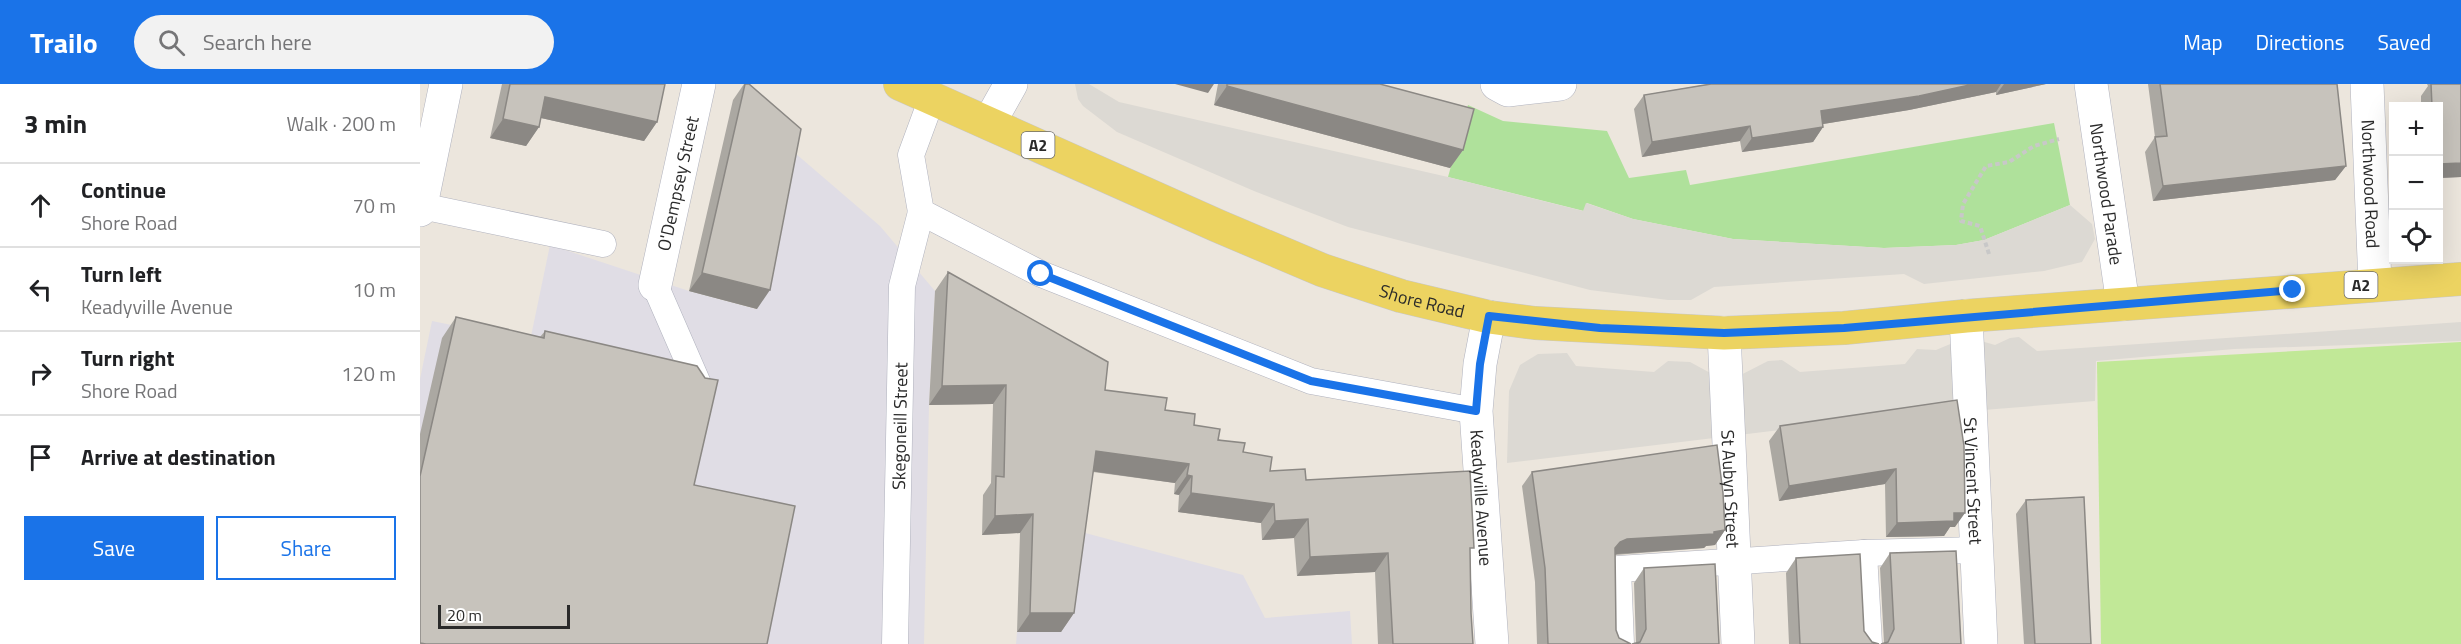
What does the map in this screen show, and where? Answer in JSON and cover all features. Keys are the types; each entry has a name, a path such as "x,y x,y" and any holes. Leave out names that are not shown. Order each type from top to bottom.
{"main road":[{"name":"A2","path":"900,84 989,123"},
{"name":"Shore Road","path":"989,123 1322,270 1401,296 1489,316 1600,328 1724,333 1844,328 1966,316 2461,279"}],"street":[{"path":"420,208 446,84"},
{"name":"O'Dempsey Street","path":"655,285 699,84"},
{"path":"989,123 1011,84"},
{"path":"1497,84 1508,90 1560,84"},
{"name":"Northwood Parade","path":"2091,84 2119,262 2123,304"},
{"name":"Northwood Road","path":"2367,84 2375,284"},
{"name":"Keadyville Avenue","path":"1489,316 1480,364 1476,411 1492,644"},
{"name":"St Vincent Street","path":"1966,316 1982,644"},
{"name":"St Aubyn Street","path":"1724,333 1738,644"}],"lane":[{"path":"932,98 910,155 921,212 1041,274 1311,381 1476,411"},
{"path":"420,208 603,244"},
{"name":"Skegoneill Street","path":"895,644 902,286 921,212"},
{"path":"655,285 699,386"},
{"path":"1621,644 1618,569 1864,553 1977,550"},
{"path":"1864,553 1869,644"}],"path":[{"path":"1989,254 1980,226 1961,221 1963,204 1986,166 2008,162 2034,146 2069,138"}],"shaded area":[{"path":"1075,84 1089,84 1119,102 1448,177 1583,211 1586,203 1633,219 1733,239 1884,248 1956,245 1984,240 2070,205 2092,224 2095,239 2082,262 2044,271 1924,284 1904,274 1714,287 1691,300 1668,300 1590,290 1348,227 1254,191 1117,132 1083,106 1078,99"},
{"path":"788,147 880,226 935,291 929,405 924,644 420,644 420,379 432,321 530,341 550,245 689,291 756,309"},
{"path":"2461,322 2461,341 2234,349 2096,361 2095,401 1971,411 1944,410 1507,463 1509,391 1520,365 1538,354 1567,353 1576,366 1654,372 1668,361 1690,362 1727,382 1768,361 1782,360 1800,372 1905,364 1917,349 1936,350 1967,337 1995,345 2010,338 2019,337 2037,351"},
{"path":"1074,530 1243,575 1265,618 1350,611 1352,644 1016,644 1017,632 1061,632"}],"green space":[{"path":"1468,105 1503,121 1607,131 1629,178 1686,170 1690,185 2054,123 2070,205 1984,240 1956,245 1884,248 1733,239 1633,219 1587,203 1584,211 1448,177"},
{"path":"2461,342 2461,644 2101,644 2097,362"}],"building":[{"path":"510,84 665,84 657,122 545,97 539,127 503,119"},
{"path":"745,84 749,84 801,129 770,290 702,273"},
{"path":"1227,84 1380,84 1474,109 1463,150 1227,86"},
{"path":"1711,84 1974,84 1919,96 1821,111 1823,127 1752,138 1750,126 1652,142 1644,95"},
{"path":"2160,84 2337,84 2346,166 2163,186 2155,137 2167,136"},
{"path":"2431,84 2461,84 2461,163 2443,164 2443,102 2432,102"},
{"path":"948,272 1108,362 1105,390 1167,398 1165,410 1195,414 1194,425 1220,429 1218,440 1245,443 1243,452 1272,457 1270,471 1305,469 1306,480 1470,471 1474,548 1470,548 1473,644 1393,644 1388,553 1310,557 1308,519 1275,521 1274,504 1191,493 1192,476 1187,475 1189,464 1096,451 1074,613 1030,613 1033,514 995,516 996,476 1004,477 1006,385 942,386"},
{"path":"456,317 544,338 545,331 697,366 705,378 718,380 694,485 795,506 767,644 420,643 420,476"},
{"path":"1957,400 1964,446 1965,513 1954,513 1954,521 1897,523 1896,469 1789,486 1780,426"},
{"path":"1717,445 1725,530 1714,532 1714,534 1627,539 1615,548 1616,630 1619,638 1631,644 1548,644 1545,568 1532,472"},
{"path":"2084,497 2091,644 2035,644 2026,500"},
{"path":"1956,551 1961,644 1881,644 1888,642 1894,629 1890,553"},
{"path":"1860,554 1864,631 1872,642 1879,644 1800,644 1796,558"},
{"path":"1715,564 1719,644 1632,644 1640,642 1646,629 1644,568"}],"route":[{"path":"1041,274 1311,381 1476,411 1480,364 1489,316 1535,323 1600,328 1724,333 1844,328 2293,290"}]}
